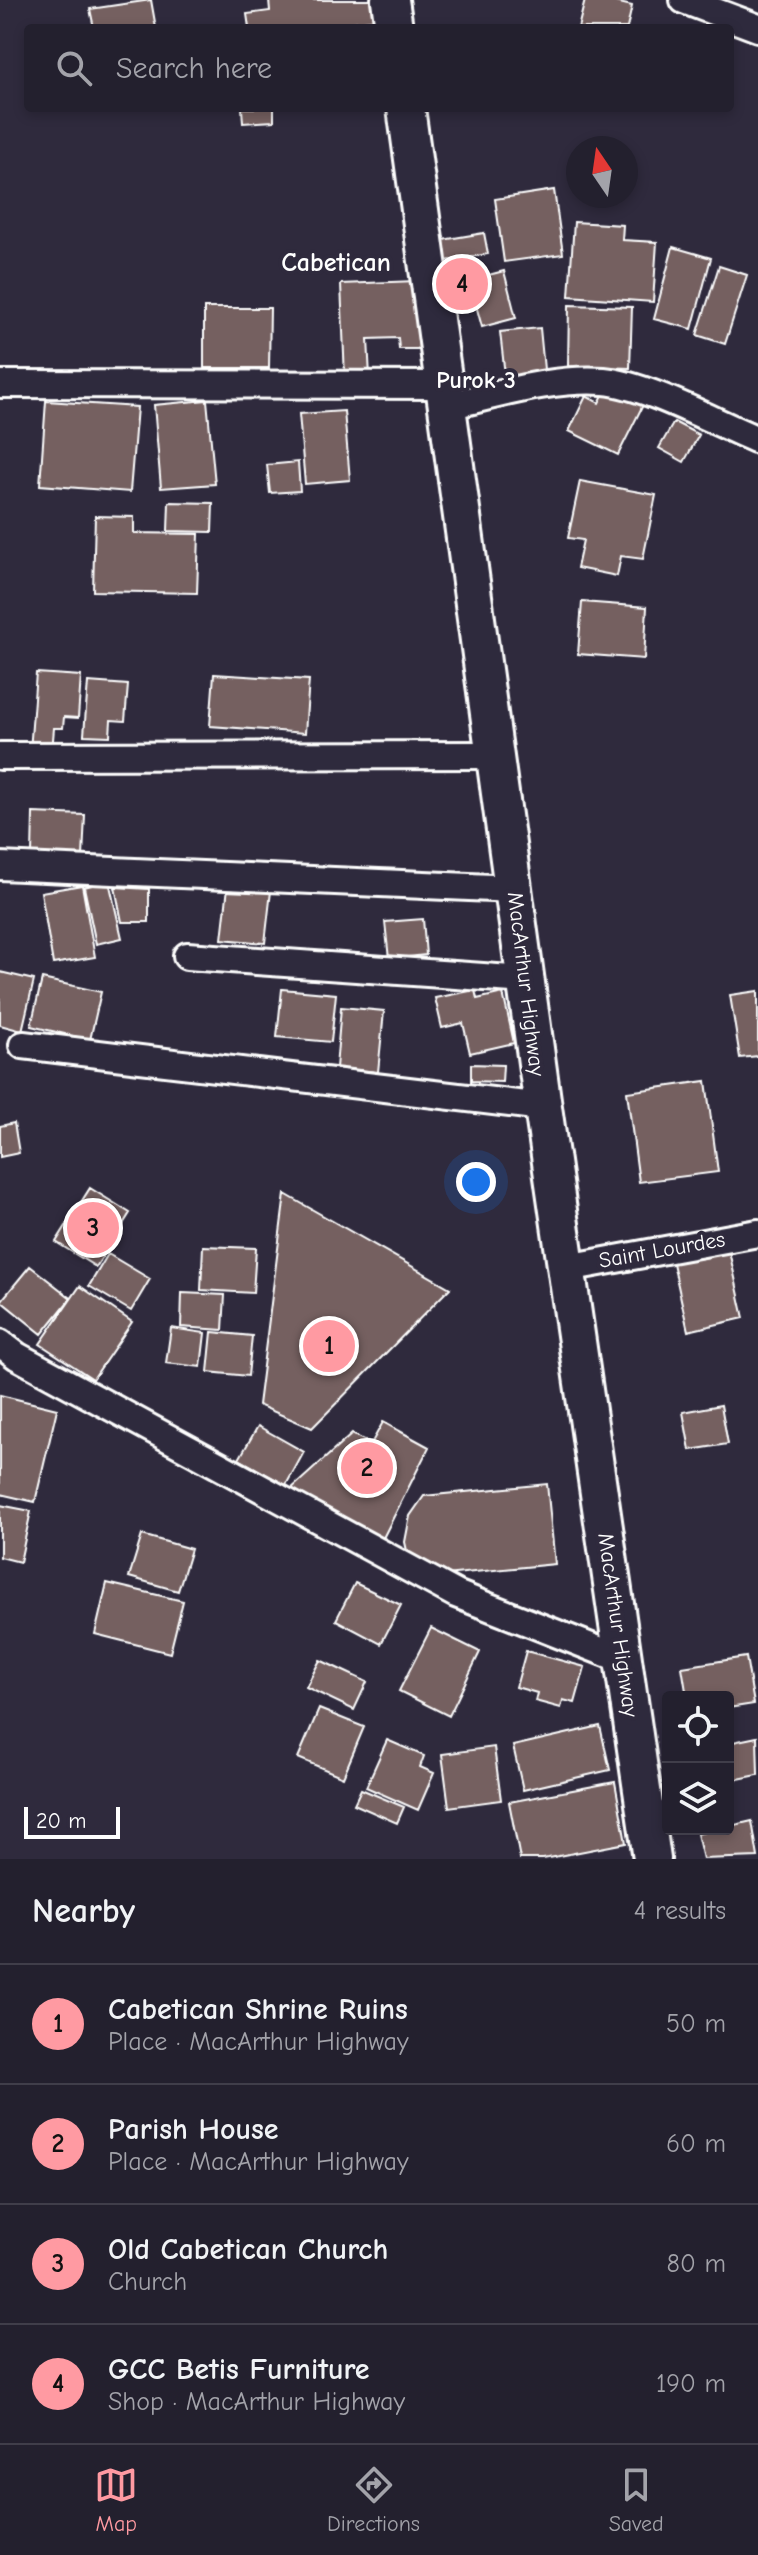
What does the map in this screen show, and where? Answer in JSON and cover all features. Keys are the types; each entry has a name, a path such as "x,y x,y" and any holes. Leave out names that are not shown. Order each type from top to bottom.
{"main road":[{"path":"390,0 393,24"},
{"name":"MacArthur Highway","path":"407,112 525,980 652,1859"}],"street":[{"path":"684,0 758,28"},
{"path":"0,384 446,395 577,381 606,381 637,390 758,440"},
{"path":"0,756 495,755"},
{"path":"0,866 514,889"},
{"path":"187,956 525,980"},
{"path":"23,1045 543,1107"},
{"name":"Saint Lourdes","path":"567,1268 758,1233"},
{"path":"0,1343 17,1356 456,1594 624,1660"}],"building":[{"path":"151,0 155,24 93,24 90,9"},
{"path":"269,0 371,0 373,20 335,24 248,24 247,14 270,11"},
{"path":"585,0 607,0 632,6 628,24 579,24"},
{"path":"242,112 274,112 274,121 243,123"},
{"path":"554,190 563,254 504,262 495,199"},
{"path":"574,222 623,225 622,240 657,242 653,302 569,296"},
{"path":"484,233 488,254 446,261 442,240"},
{"path":"673,247 711,258 692,329 654,319"},
{"path":"719,266 747,275 725,344 697,335"},
{"path":"504,271 516,318 482,327 469,280"},
{"path":"416,281 419,349 399,349 398,338 368,339 370,377 345,378 341,284"},
{"path":"569,305 632,307 630,368 568,366"},
{"path":"204,308 270,308 269,368 204,368"},
{"path":"540,328 545,380 506,384 500,332"},
{"path":"608,385 644,403 618,455 569,431 586,396 599,403"},
{"path":"207,400 215,484 161,488 154,405"},
{"path":"46,401 137,407 130,492 40,485"},
{"path":"344,411 350,480 305,484 299,414"},
{"path":"674,422 699,435 684,462 659,448"},
{"path":"298,462 300,491 270,493 267,465"},
{"path":"580,481 656,495 643,559 621,556 617,576 577,568 583,540 568,538"},
{"path":"169,502 213,503 212,532 168,531"},
{"path":"95,516 134,517 134,533 199,534 197,593 93,591"},
{"path":"582,602 647,607 644,659 578,654"},
{"path":"36,673 81,676 78,718 64,717 63,728 54,728 52,752 30,751"},
{"path":"214,674 309,680 305,733 210,726"},
{"path":"88,682 128,685 125,721 111,720 110,736 84,735"},
{"path":"33,813 85,815 83,857 32,855"},
{"path":"109,881 122,938 96,944 84,887"},
{"path":"82,885 95,957 53,964 41,892"},
{"path":"115,887 149,889 149,922 122,922"},
{"path":"228,887 271,891 265,943 222,939"},
{"path":"423,919 426,955 389,959 385,922"},
{"path":"0,972 34,980 22,1031 0,1025"},
{"path":"42,979 101,992 90,1040 31,1026"},
{"path":"282,989 336,994 331,1042 277,1037"},
{"path":"475,990 477,999 503,993 514,1043 470,1053 463,1023 442,1028 435,998"},
{"path":"758,991 758,1056 740,1058 730,995"},
{"path":"341,1007 384,1011 378,1072 336,1068"},
{"path":"471,1064 503,1065 502,1082 471,1081"},
{"path":"706,1081 718,1172 639,1182 627,1092"},
{"path":"14,1123 19,1153 0,1157 0,1126"},
{"path":"90,1188 130,1213 96,1267 56,1242"},
{"path":"285,1194 450,1288 312,1428 258,1405"},
{"path":"203,1246 256,1248 253,1293 201,1290"},
{"path":"729,1251 744,1318 688,1331 673,1263"},
{"path":"108,1254 150,1279 131,1311 89,1286"},
{"path":"30,1266 71,1298 42,1334 1,1301"},
{"path":"80,1286 132,1322 93,1379 40,1344"},
{"path":"182,1293 225,1295 223,1330 181,1327"},
{"path":"171,1328 205,1333 201,1367 166,1363"},
{"path":"212,1332 252,1336 248,1376 208,1372"},
{"path":"0,1395 57,1409 35,1502 0,1494"},
{"path":"721,1405 728,1444 690,1450 683,1412"},
{"path":"383,1422 429,1447 381,1542 291,1489 352,1434 371,1444"},
{"path":"258,1426 304,1452 286,1485 239,1459"},
{"path":"547,1484 555,1564 445,1575 409,1560 405,1542 410,1516 424,1496"},
{"path":"0,1505 31,1511 20,1562 0,1557"},
{"path":"142,1535 191,1549 178,1591 129,1577"},
{"path":"107,1583 183,1601 170,1653 95,1634"},
{"path":"355,1583 401,1605 381,1644 336,1620"},
{"path":"431,1628 480,1652 449,1716 399,1691"},
{"path":"526,1651 585,1667 575,1703 563,1700 561,1708 535,1701 537,1693 516,1687"},
{"path":"746,1657 754,1704 734,1707 734,1691 686,1691 682,1667"},
{"path":"320,1660 367,1682 354,1710 306,1687"},
{"path":"319,1709 364,1727 343,1777 298,1758"},
{"path":"600,1726 610,1770 523,1790 513,1746"},
{"path":"757,1737 758,1775 734,1780 734,1742"},
{"path":"387,1740 424,1756 420,1767 434,1773 418,1810 366,1787"},
{"path":"494,1747 501,1800 449,1807 442,1754"},
{"path":"615,1782 626,1843 543,1859 520,1859 509,1802"},
{"path":"361,1789 404,1807 397,1823 354,1804"},
{"path":"752,1821 758,1857 703,1859 697,1835 734,1835 734,1825"}],"place":[{"name":"GCC Betis Furniture","path":"462,284"},
{"name":"Old Cabetican Church","path":"93,1228"},
{"name":"Cabetican Shrine Ruins","path":"329,1346"},
{"name":"Parish House","path":"367,1468"}],"district":[{"name":"Cabetican","path":"336,263"},
{"name":"Purok 3","path":"476,380"}]}
